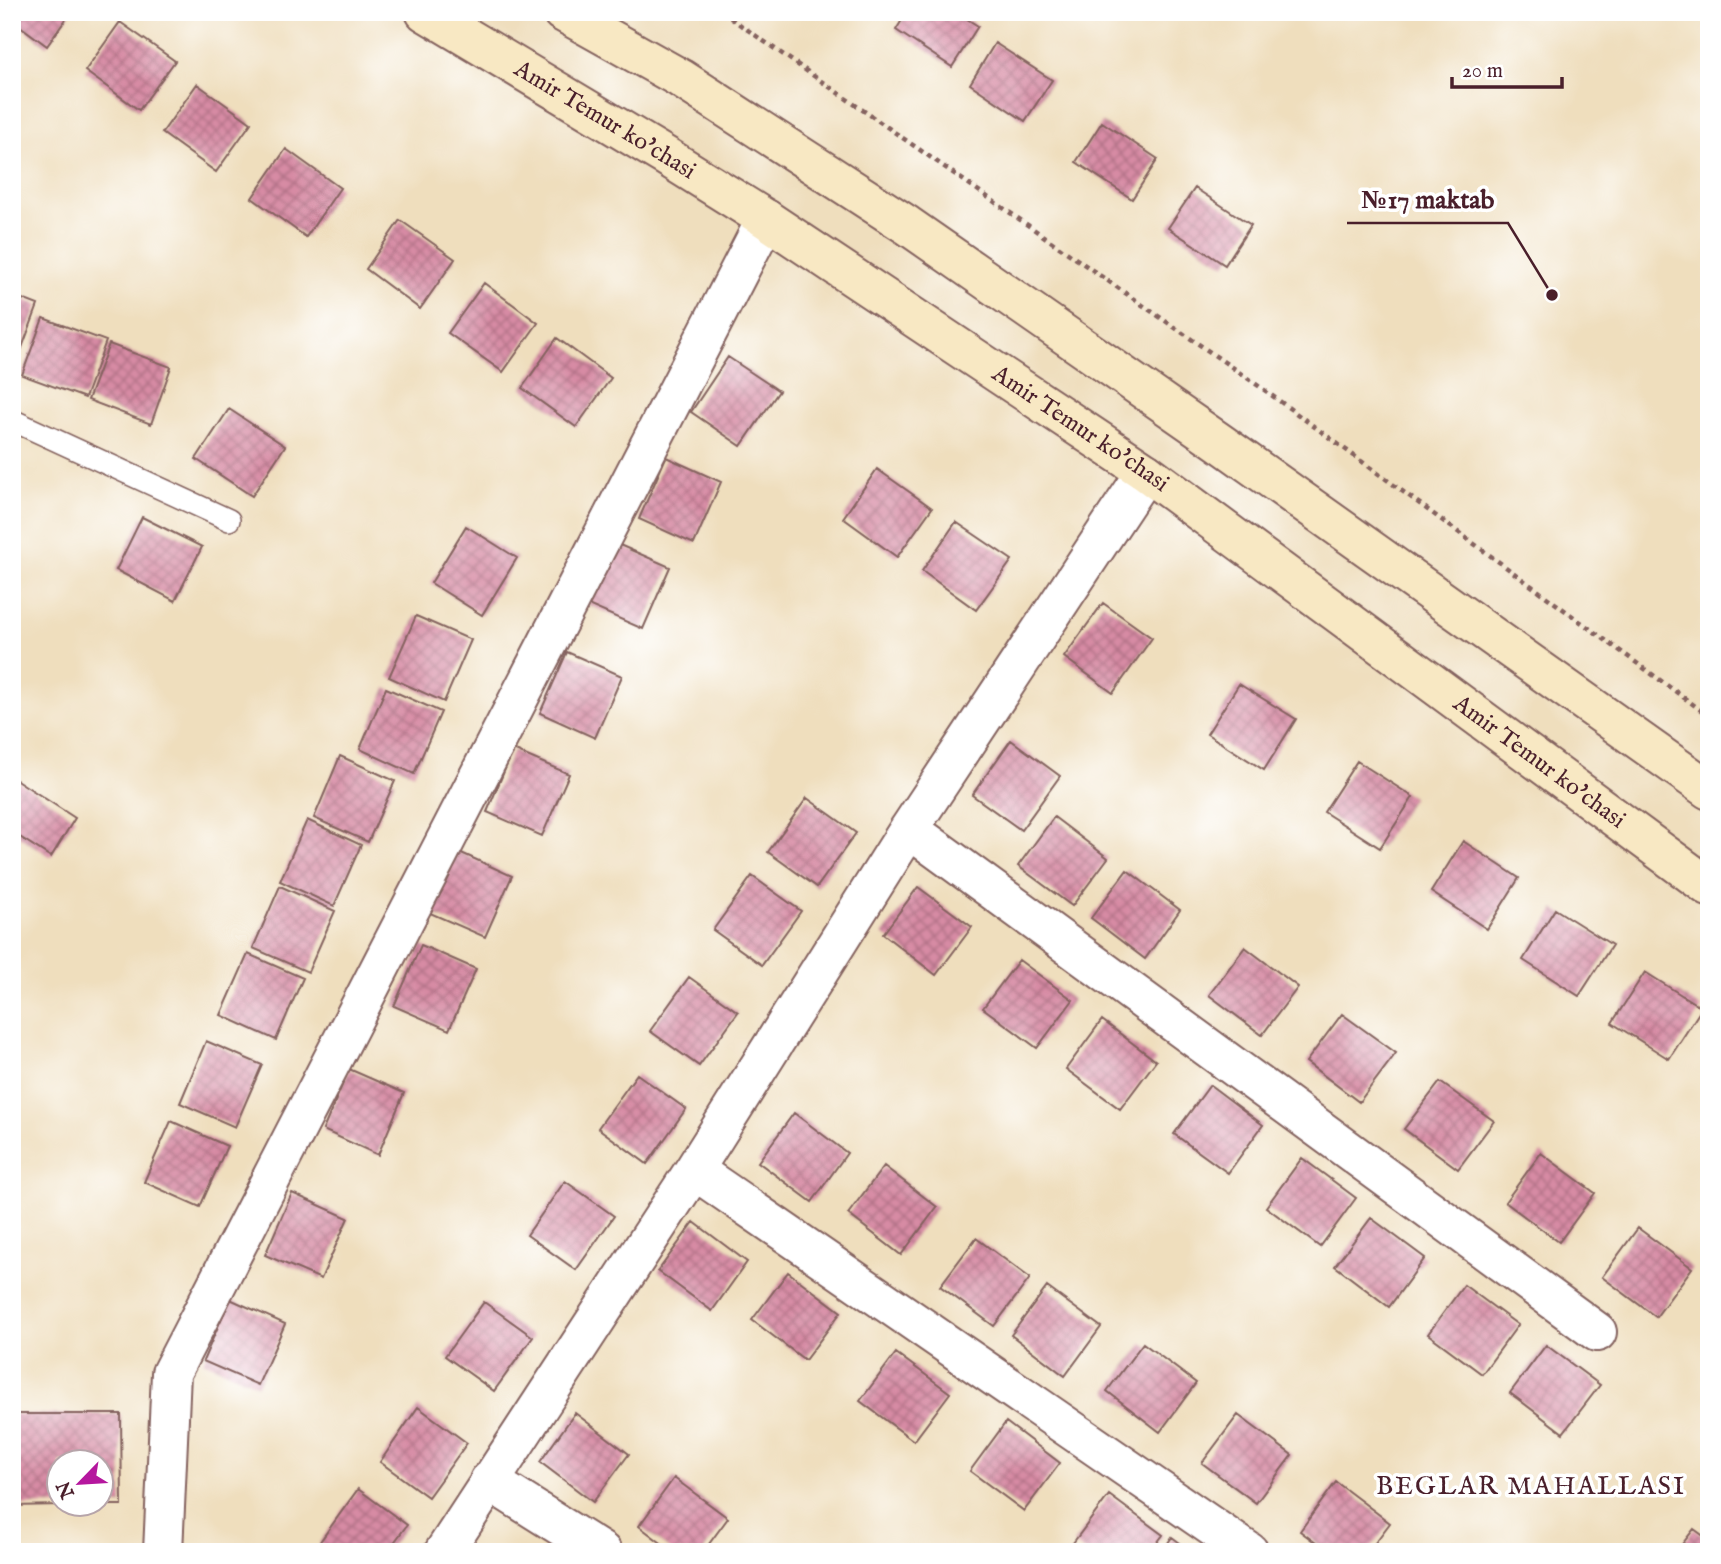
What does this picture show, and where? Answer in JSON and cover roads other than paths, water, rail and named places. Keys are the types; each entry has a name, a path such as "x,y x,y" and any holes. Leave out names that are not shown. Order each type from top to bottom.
{"main road":[{"name":"Amir Temur ko'chasi","path":"425,12 766,219 1146,472 1709,887"},
{"path":"562,12 680,78 907,225 1219,442 1709,790"}],"street":[{"path":"163,1552 171,1373 766,219"},
{"path":"444,1552 694,1170 909,829 1146,472"},
{"path":"909,829 1597,1332"},
{"path":"694,1170 1249,1552"},
{"path":"489,1481 602,1552"}],"lane":[{"path":"12,420 229,520"}],"place":[{"name":"№17 maktab","path":"1552,295"}],"district":[{"name":"BEGLAR MAHALLASI","path":"1531,1486"}]}
